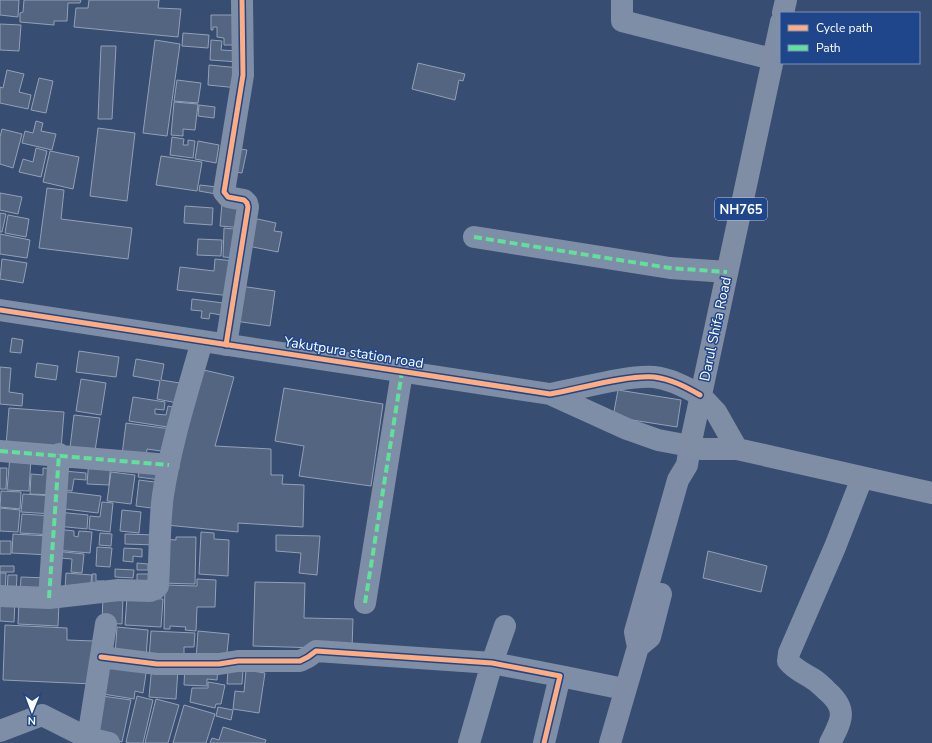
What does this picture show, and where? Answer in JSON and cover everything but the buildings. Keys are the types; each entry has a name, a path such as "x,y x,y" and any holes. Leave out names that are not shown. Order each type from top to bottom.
{"highway":[{"path":"783,12 786,0"},
{"name":"Darul Shifa Road","path":"688,456 780,26"},
{"path":"700,395 716,412 737,449"},
{"path":"688,456 702,449 737,449 932,493"}],"main road":[{"path":"610,743 636,639 650,637 690,483 688,456"}],"street":[{"path":"226,345 248,207 244,200 228,197 224,192 243,76 242,0"},
{"path":"622,0 622,21 772,59"},
{"path":"474,237 670,268 727,272"},
{"name":"Yakutpura station road","path":"0,310 550,394 633,378 654,378 678,383 700,395"},
{"path":"0,596 49,598 119,590 150,591 156,589 158,586 161,517 169,464 202,341"},
{"path":"365,603 402,372"},
{"path":"550,394 628,430 658,440 688,456"},
{"path":"0,451 59,454 169,464"},
{"path":"49,598 59,454"},
{"path":"830,743 841,715 841,707 838,700 815,680 794,668 788,661 789,653 835,547 862,478"},
{"path":"88,738 106,624"},
{"path":"469,743 492,663 505,626"},
{"path":"101,657 157,664 219,664 238,661 300,661 316,651 492,663 624,689"},
{"path":"544,743 560,676"},
{"path":"0,731 42,715 88,738 110,743"}],"marked path":[{"path":"474,237 670,268 727,272"},
{"path":"365,603 402,372"},
{"path":"0,451 169,465"},
{"path":"49,598 59,454"}],"cycle path":[{"path":"226,345 248,207 244,200 228,197 224,192 243,75 242,0"},
{"path":"0,310 550,394 616,380 654,377 672,381 700,395"},
{"path":"101,657 157,664 219,664 238,661 300,661 316,651 492,663 560,676 544,743"}]}
